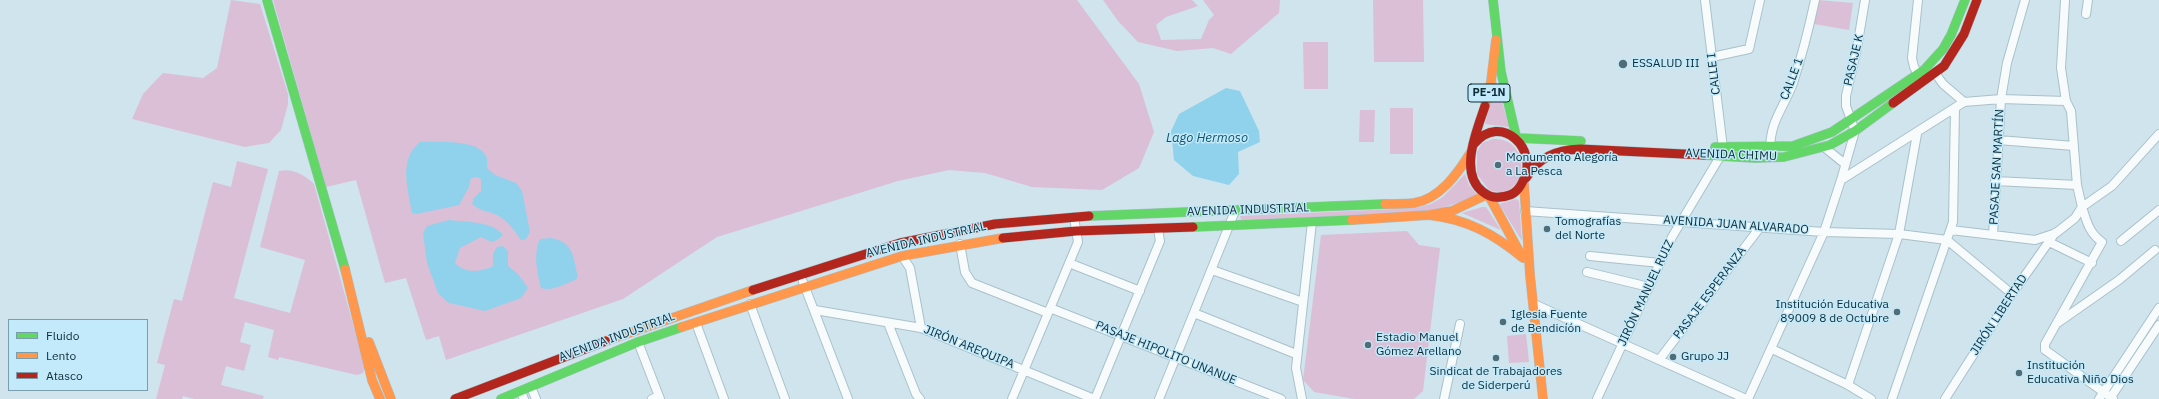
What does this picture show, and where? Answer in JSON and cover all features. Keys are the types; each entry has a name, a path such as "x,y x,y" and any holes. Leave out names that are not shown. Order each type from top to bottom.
{"main road":[{"path":"267,0 352,294 372,380 380,399"},
{"name":"PE-1N","path":"1493,0 1496,40 1507,101 1517,137 1524,154 1525,211 1530,275 1544,399"},
{"name":"AVENIDA CHIMU","path":"1517,137 1722,152 1770,157 1790,156 1824,147 1855,131 1920,78 1951,35 1965,0"},
{"name":"AVENIDA CHIMU","path":"1525,181 1539,160 1560,150 1580,149 1722,152 1793,146 1814,140 1832,132 1920,78 1935,73 1955,52 1970,22 1978,0"},
{"name":"PE-1N","path":"1496,40 1490,86 1472,148 1473,176 1476,184 1488,196 1530,275"},
{"path":"1472,148 1484,134 1492,132 1504,132 1517,137"},
{"name":"AVENIDA INDUSTRIAL","path":"455,399 633,330 799,274 900,244 995,224 1074,217 1414,203 1428,198 1449,184 1472,148"},
{"path":"1488,196 1508,197 1520,190 1525,181"},
{"name":"AVENIDA INDUSTRIAL","path":"501,399 522,395 531,387 638,342 750,304 902,256 960,244 998,238 1076,231 1312,222 1429,215 1452,211 1488,196"},
{"path":"1429,215 1460,219 1472,223 1502,242 1522,258"},
{"path":"352,294 391,399"}],"street":[{"name":"CALLE I","path":"1705,0 1722,152"},
{"path":"1712,57 1749,49 1760,0"},
{"name":"CALLE 1","path":"1770,157 1772,129 1775,117 1793,82 1816,0"},
{"name":"PASAJE K","path":"1855,131 1852,119 1846,106 1846,96 1858,48 1866,0"},
{"path":"1918,0 1912,58 1920,78"},
{"name":"PASAJE SAN MARTÍN","path":"1994,235 1995,181 2001,99 2007,63 2025,0"},
{"path":"2065,0 2061,68 2066,101 2071,111 2078,186 2088,228 2094,237 2102,242 2092,263 2045,344 2045,350 2101,396 2112,398 2159,325"},
{"path":"2086,14 2088,0"},
{"path":"1935,73 1943,84 1964,102"},
{"path":"1841,180 1917,134 1964,102 2001,99 2066,101"},
{"path":"1892,399 1954,222 1955,109"},
{"path":"1534,304 1747,399 1772,349 1824,232 1855,131"},
{"path":"1848,385 1899,234 1917,134"},
{"path":"1951,230 2035,240 2056,233 2075,218 2082,207 2112,186 2159,134"},
{"path":"1998,140 2074,146"},
{"path":"1824,147 1845,164"},
{"name":"JIRÓN MANUEL RUIZ","path":"1597,399 1680,221 1722,152"},
{"path":"1995,181 2078,186"},
{"path":"2121,242 2159,210"},
{"path":"1159,399 1235,211"},
{"name":"AVENIDA JUAN ALVARADO","path":"1525,211 1761,226 1824,232 1899,234 1947,240"},
{"path":"1012,399 1078,242 1074,217"},
{"path":"1302,399 1297,383 1296,354 1312,222"},
{"name":"PASAJE ESPERANZA","path":"1659,360 1761,226"},
{"path":"1094,399 1160,241 1158,228"},
{"name":"JIRÓN LIBERTAD","path":"1945,399 2012,294 2056,233"},
{"path":"1947,240 2012,294"},
{"path":"2049,242 2092,263"},
{"name":"PASAJE HIPOLITO UNANUE","path":"960,244 966,272 972,283 1120,336 1281,399"},
{"path":"2057,324 2119,280 2155,250"},
{"path":"902,256 910,268 921,328"},
{"path":"1590,256 1660,263"},
{"path":"1069,263 1140,291"},
{"path":"1212,270 1303,302"},
{"path":"1587,272 1649,287"},
{"path":"799,274 815,310 848,399"},
{"path":"750,304 784,399"},
{"path":"2101,396 2159,308"},
{"name":"JIRÓN AREQUIPA","path":"815,310 921,328 1094,399"},
{"path":"1194,313 1296,354"},
{"path":"696,323 724,399"},
{"path":"888,323 916,394 920,399"},
{"path":"1444,399 1460,324"},
{"path":"638,342 657,398"},
{"path":"1772,349 1848,385 1871,399"},
{"path":"531,387 536,399"}],"shaded area":[{"path":"231,0 260,4 288,94 288,104 281,130 269,143 245,147 132,119 143,94 163,73 203,78 217,68"},
{"path":"273,0 1077,0 1139,84 1154,132 1139,168 1102,190 1032,187 985,173 949,170 898,181 717,237 623,299 446,360 439,336 426,340 406,278 385,283 356,180 326,187"},
{"path":"1103,0 1192,0 1198,6 1166,17 1156,25 1161,40 1201,39 1209,20 1214,15 1203,0 1280,0 1279,13 1231,54 1213,48 1177,51 1138,42 1118,21"},
{"path":"1373,0 1423,0 1424,62 1374,62"},
{"path":"1818,0 1853,3 1849,30 1814,24"},
{"path":"1303,42 1328,42 1328,89 1304,89"},
{"path":"1496,80 1509,127 1485,124"},
{"path":"1390,108 1413,108 1413,154 1390,154"},
{"path":"1360,110 1375,110 1374,142 1359,142"},
{"path":"1493,139 1504,140 1512,145 1518,153 1521,161 1521,171 1518,180 1513,187 1504,192 1489,190 1477,174 1477,152 1482,143"},
{"path":"237,161 268,169 234,298 290,313 305,260 260,247 279,171 289,170 302,175 314,184 365,367 363,373 357,375 279,357 278,360 268,357 274,330 245,322 240,342 251,345 244,371 226,366 221,385 264,396 263,399 194,399 183,396 182,399 156,399 165,365 157,363 174,299 182,301 213,182 231,187"},
{"path":"1465,174 1469,185 1478,196 1427,213 1241,220 1240,216 1416,208 1431,204 1443,197"},
{"path":"1516,199 1519,201 1522,241 1499,204"},
{"path":"1486,207 1501,230 1462,213"},
{"name":"Estadio Manuel Gómez Arellano","path":"1407,231 1419,245 1440,248 1423,391 1414,399 1354,399 1314,392 1303,380 1321,235"},
{"path":"1526,334 1529,362 1509,363 1507,336"}],"water":[{"name":"Lago Hermoso","path":"1226,88 1240,91 1259,131 1260,142 1238,152 1239,174 1229,185 1193,176 1174,160 1171,131 1179,114"},
{"path":"420,142 466,144 482,151 487,157 487,168 495,175 516,183 522,191 530,232 526,239 521,240 501,217 481,210 472,204 474,198 481,191 481,179 477,177 471,178 469,187 459,205 417,214 412,213 406,175 407,166 413,149"},
{"path":"449,220 486,225 493,227 503,235 499,239 492,242 481,237 460,248 455,263 464,269 474,271 484,270 493,266 493,254 497,247 503,246 508,251 508,266 518,274 528,288 521,298 485,311 449,303 438,293 427,263 423,233 427,226"},
{"path":"551,238 559,240 568,247 573,257 578,277 575,280 558,287 545,289 541,288 536,257 540,239"}],"traffic: fast":[{"path":"267,0 345,269"},
{"path":"1493,0 1501,72 1516,136"},
{"path":"1715,147 1793,146 1832,132 1924,70 1943,49 1951,35 1965,0"},
{"path":"1704,155 1755,158 1784,157 1830,145 1855,131 1893,103"},
{"path":"1518,138 1581,141"},
{"path":"1089,216 1385,204"},
{"path":"1193,227 1352,220"},
{"path":"501,399 638,342 682,327"}],"traffic: slow":[{"path":"1485,106 1491,82 1496,40"},
{"path":"1385,204 1414,203 1423,201 1432,196 1447,184 1471,152"},
{"path":"1524,184 1530,275 1543,399"},
{"path":"1352,220 1429,215 1452,211 1486,195"},
{"path":"1489,196 1520,253"},
{"path":"1429,215 1456,220 1479,229 1491,235 1523,258"},
{"path":"682,327 902,256 1003,238"},
{"path":"345,269 372,380 380,399"},
{"path":"606,341 753,290"},
{"path":"369,342 391,399"}],"traffic: jam":[{"path":"1893,103 1944,66 1964,34 1977,0"},
{"path":"1474,144 1485,135 1495,132 1506,133 1515,138 1522,147 1526,158 1527,169 1523,181 1517,191 1504,196 1489,196 1476,184 1472,174 1471,163 1474,139 1485,106"},
{"path":"1526,178 1542,160 1563,151 1580,149 1704,155"},
{"path":"753,290 900,243 995,224 1089,216"},
{"path":"1003,238 1076,231 1193,227"},
{"path":"455,399 606,341"}],"place":[{"name":"ESSALUD III","path":"1623,64"},
{"name":"Monumento Alegoría a La Pesca","path":"1498,165"},
{"name":"Tomografías del Norte","path":"1547,229"},
{"name":"Institución Educativa 89009 8 de Octubre","path":"1897,312"},
{"name":"Iglesia Fuente de Bendicíón","path":"1503,322"},
{"name":"Estadio Manuel Gómez Arellano","path":"1368,345"},
{"name":"Grupo JJ","path":"1673,357"},
{"name":"Sindicat de Trabajadores de Siderperú","path":"1496,358"},
{"name":"Institución Educativa Niño Dios","path":"2019,373"}]}
